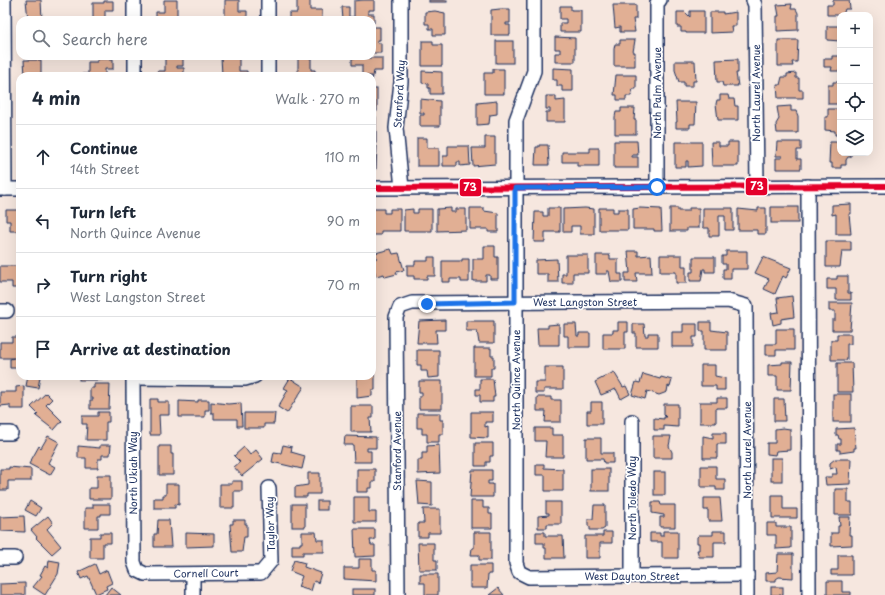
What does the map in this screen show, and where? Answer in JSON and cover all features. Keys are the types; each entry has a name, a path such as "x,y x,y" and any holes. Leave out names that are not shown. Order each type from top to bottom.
{"street":[{"path":"4,0 2,64 3,189 16,189"},
{"path":"134,0 134,16"},
{"path":"268,0 268,16"},
{"name":"Stanford Way","path":"401,0 401,82 396,128 402,188"},
{"name":"North Quince Avenue","path":"519,572 516,563 516,120 534,71 534,0"},
{"name":"North Palm Avenue","path":"657,187 657,3 660,0"},
{"name":"North Laurel Avenue","path":"753,0 755,5 757,186"},
{"path":"134,60 134,72"},
{"path":"268,60 268,72"},
{"path":"808,186 809,595"},
{"path":"376,188 885,186"},
{"name":"West Langston Street","path":"400,307 412,303 728,301 746,306"},
{"name":"North Laurel Avenue","path":"746,306 747,595"},
{"name":"Stanford Avenue","path":"398,595 396,317 400,307"},
{"name":"North Ukiah Way","path":"133,380 133,518 134,562 137,570"},
{"name":"North Toledo Way","path":"632,421 632,576"},
{"name":"Taylor Way","path":"269,488 271,561"},
{"path":"0,558 16,558"},
{"name":"Cornell Court","path":"137,570 145,574 261,573 271,561"},
{"name":"West Dayton Street","path":"519,572 529,577 747,575"},
{"path":"193,574 193,595"}],"building":[{"path":"26,0 41,0 42,16 28,16"},
{"path":"164,0 177,0 177,16 156,16 156,12 164,12"},
{"path":"225,0 239,0 239,11 247,11 247,16 225,16"},
{"path":"297,0 310,0 310,10 322,10 322,16 289,16 289,13 297,13"},
{"path":"374,0 374,10 368,10 368,14 374,14 374,16 354,16 354,1"},
{"path":"429,0 447,0 447,2 429,2"},
{"path":"833,0 849,0 850,9 845,9 844,12 837,12 837,15 827,15 827,5 833,5"},
{"path":"104,1 113,1 113,10 105,10 105,16 93,16 93,3 104,3"},
{"path":"792,4 791,9 796,9 798,13 798,30 777,31 777,16 779,16 777,5"},
{"path":"613,5 636,5 636,19 633,19 635,32 620,32 620,27 615,28"},
{"path":"560,6 571,6 571,10 581,10 581,32 560,32 560,23 566,23 566,19 560,19"},
{"path":"342,7 349,7 349,16 343,16"},
{"path":"510,9 510,23 506,23 506,25 510,25 510,35 491,35 491,10"},
{"path":"435,11 445,13 445,35 433,35 433,29 429,29 429,24 425,24 425,12"},
{"path":"690,11 704,11 704,33 681,32 681,27 677,27 677,12 685,12 690,17"},
{"path":"710,12 723,12 723,14 736,12 736,26 731,26 732,32 710,33"},
{"path":"827,26 837,26 837,41 827,40"},
{"path":"376,27 380,27 380,40 377,40 377,43 381,43 381,53 376,53"},
{"path":"555,37 575,38 575,62 555,62 555,53 560,53 560,49 555,49"},
{"path":"620,40 635,40 633,52 635,52 635,66 614,66 615,44 620,44"},
{"path":"778,40 798,40 797,62 792,62 793,66 778,66"},
{"path":"422,41 433,41 433,45 442,45 442,66 422,66"},
{"path":"496,41 513,41 513,63 496,63"},
{"path":"832,56 837,56 837,71 831,71 832,67 824,67 824,59 832,59"},
{"path":"376,58 382,58 382,71 362,72 362,65 352,65 352,60 376,60"},
{"path":"738,59 738,73 736,73 738,86 723,86 722,82 717,82 716,60"},
{"path":"24,60 41,60 41,72 25,72"},
{"path":"97,60 113,60 113,69 105,69 105,72 88,72 88,62 97,62"},
{"path":"165,60 183,60 183,66 177,66 177,68 184,68 184,72 157,72 165,71"},
{"path":"221,60 239,60 239,71 247,71 247,72 222,72"},
{"path":"298,60 311,60 311,70 315,70 315,72 298,72"},
{"path":"675,61 695,61 696,81 693,81 693,86 684,86 684,82 679,82 675,70"},
{"path":"553,68 573,69 573,91 562,91 562,86 557,86 557,80 553,80"},
{"path":"493,69 504,69 504,94 484,94 484,73 493,73"},
{"path":"422,71 442,72 442,94 430,94 428,84 422,83"},
{"path":"796,73 796,78 799,78 799,90 803,90 803,98 778,98 777,85 780,85 782,77 787,77 787,74"},
{"path":"616,75 636,75 636,89 633,89 631,96 626,96 626,100 617,100 617,95 614,95"},
{"path":"833,82 837,82 837,104 828,104 828,85 833,85"},
{"path":"376,89 377,89 376,111"},
{"path":"720,95 728,95 729,99 734,99 735,106 738,106 738,120 718,120 716,104 717,100 720,100"},
{"path":"546,96 556,96 556,101 565,100 565,122 546,122 546,112 550,112 550,109 546,109"},
{"path":"420,99 440,101 440,126 420,126 420,115 424,115 424,113 420,113"},
{"path":"497,101 497,114 490,115 489,124 477,125 477,103"},
{"path":"676,102 696,102 695,124 690,124 690,128 676,128"},
{"path":"791,106 791,111 796,111 798,116 798,133 777,133 776,124 779,119 777,107"},
{"path":"621,108 635,108 634,120 636,120 636,134 615,134 616,112 621,112"},
{"path":"828,109 837,109 837,135 835,135 835,131 825,130 825,117 828,117"},
{"path":"485,137 495,137 495,164 473,166 472,148 485,148"},
{"path":"417,138 427,138 427,148 439,148 439,166 417,166"},
{"path":"614,141 637,141 638,155 632,155 632,157 638,157 638,168 614,168"},
{"path":"675,142 702,142 702,166 688,167 688,161 686,161 686,167 675,167"},
{"path":"711,142 719,142 719,146 728,146 728,142 738,142 738,166 712,166"},
{"path":"777,142 801,142 801,150 797,150 797,159 801,159 801,169 776,169 776,158 782,158 782,156 776,156"},
{"path":"830,142 837,142 837,156 851,156 846,160 846,165 841,165 841,168 832,168 832,163 829,163"},
{"path":"539,145 548,145 549,165 535,165 536,147 539,147"},
{"path":"376,146 377,146 376,169"},
{"path":"448,146 469,146 470,165 460,166 460,162 457,162 457,166 443,166 443,156 448,156"},
{"path":"590,148 599,148 599,166 577,166 577,162 562,162 562,152 590,152"},
{"path":"851,204 851,214 849,214 851,234 836,234 836,214 832,215 832,205"},
{"path":"771,207 798,207 798,223 771,223"},
{"path":"451,208 451,212 456,212 456,209 466,209 466,230 437,231 437,209"},
{"path":"470,208 484,208 484,211 498,213 498,232 488,232 488,229 470,229"},
{"path":"548,208 560,208 560,232 545,232 545,242 534,242 535,212 543,212 543,216 548,216"},
{"path":"599,208 613,208 613,212 618,212 618,209 628,209 628,230 599,230"},
{"path":"670,208 678,208 678,211 689,211 689,208 699,208 699,228 687,228 687,231 670,231"},
{"path":"703,208 733,208 733,230 725,230 725,216 719,216 719,236 709,236 709,228 703,228"},
{"path":"758,208 766,208 766,234 757,234 757,230 738,230 738,209 758,211"},
{"path":"376,209 384,209 384,213 390,213 390,209 400,209 400,231 381,231 381,235 376,235"},
{"path":"413,209 413,213 418,213 418,209 432,209 432,231 404,231 404,210"},
{"path":"563,209 594,209 594,234 580,234 580,226 571,226 571,232 563,232"},
{"path":"633,209 661,209 662,231 654,231 654,229 633,229"},
{"path":"6,210 16,210 16,231 10,231 10,221 6,221"},
{"path":"826,241 851,241 851,251 842,251 840,267 826,267"},
{"path":"484,246 495,246 495,257 498,257 498,279 490,279 490,275 486,275 486,281 473,281 473,259 484,259"},
{"path":"391,249 393,254 399,253 404,270 396,272 397,274 385,277 384,274 376,276 376,253"},
{"path":"628,251 638,251 638,256 651,255 652,273 636,273 637,282 625,282 625,273 630,273"},
{"path":"726,251 747,251 747,269 731,269 731,279 723,279 723,269 726,269 726,264 722,264 722,256 726,256"},
{"path":"566,255 588,255 588,273 573,273 573,283 562,283 562,274 566,274"},
{"path":"596,255 610,255 610,259 618,259 618,274 622,274 622,282 611,282 609,271 607,271 607,274 596,274"},
{"path":"660,255 682,255 682,266 686,266 686,283 676,283 676,272 660,272"},
{"path":"428,257 435,257 435,276 427,276 427,279 414,279 414,276 407,276 407,265 415,265 415,261 428,261"},
{"path":"693,257 715,257 715,272 705,272 705,269 703,269 701,281 690,281 690,272 693,272"},
{"path":"763,257 791,268 786,278 783,276 775,294 764,289 769,279 755,273"},
{"path":"462,259 469,259 469,282 461,282 461,279 450,279 450,282 442,282 442,261 462,261"},
{"path":"557,259 558,282 548,282 548,274 536,274 536,260"},
{"path":"0,266 16,266 16,288 12,288 12,282 0,282"},
{"path":"837,276 848,276 848,293 851,293 851,300 836,300 836,289 827,289 827,279 837,279"},
{"path":"792,296 794,317 781,319 781,323 773,325 771,313 779,312 777,298"},
{"path":"829,303 852,303 850,330 832,330 832,320 835,320 835,311 829,311"},
{"path":"445,320 445,330 436,330 437,343 417,343 419,321"},
{"path":"466,321 494,321 494,343 479,343 477,331 466,331"},
{"path":"618,322 628,322 628,332 625,332 625,349 603,349 603,333 613,333 613,330 618,330"},
{"path":"700,322 711,322 711,330 727,332 727,350 704,350 704,331 700,331"},
{"path":"559,324 559,345 538,345 537,328 548,328 548,325"},
{"path":"564,324 576,324 577,336 579,336 579,333 590,333 590,347 568,347 568,336 564,336"},
{"path":"633,324 644,324 645,336 648,336 648,333 658,333 658,347 636,347 636,333 633,333"},
{"path":"683,324 697,324 697,337 693,337 693,347 672,347 672,332 683,332"},
{"path":"776,329 794,329 794,350 776,350 776,355 766,355 766,344 776,344"},
{"path":"837,334 851,334 851,344 847,344 847,360 831,360 831,340 837,340"},
{"path":"12,337 16,337 16,368 10,368 10,359 14,358 0,358 0,342 12,342"},
{"path":"474,348 491,348 491,356 494,356 494,368 491,368 491,376 474,376"},
{"path":"417,350 439,350 439,377 428,378 427,371 421,371 421,365 417,365"},
{"path":"782,362 792,362 791,390 777,390 777,376 768,376 768,365 782,364"},
{"path":"837,363 852,363 853,392 837,392"},
{"path":"701,365 715,365 715,376 725,378 725,390 716,390 716,386 701,386"},
{"path":"545,367 563,367 563,389 544,389 544,393 535,393 535,382 545,382"},
{"path":"614,372 623,387 626,386 630,394 621,399 616,389 601,395 595,382"},
{"path":"643,374 660,379 661,377 672,380 670,387 668,386 667,392 659,395 647,391 645,399 632,395 636,382 640,383"},
{"path":"480,379 493,379 495,397 493,397 493,402 480,402 480,395 476,395 476,389 480,389"},
{"path":"27,380 39,380 38,388 26,386"},
{"path":"289,380 293,380 304,387 287,413 278,407 288,390 284,388"},
{"path":"357,380 375,380 375,390 372,390 372,396 357,398"},
{"path":"419,381 442,381 442,409 419,409 419,396 422,396 422,392 419,392"},
{"path":"94,384 110,384 109,409 90,409 90,400 93,400 93,398 90,398 90,388 94,388"},
{"path":"24,386 24,409 10,409 10,405 0,406 0,392 16,392 16,387"},
{"path":"46,393 52,399 46,405 62,421 54,430 36,416 38,414 31,407"},
{"path":"833,394 851,394 851,422 833,422"},
{"path":"537,397 551,397 551,400 561,400 561,422 545,422 546,411 537,411"},
{"path":"717,398 727,398 727,408 716,408 716,423 700,423 700,402 717,402"},
{"path":"150,399 158,399 158,402 169,402 169,415 159,415 160,435 150,435"},
{"path":"774,399 784,399 785,421 774,421"},
{"path":"198,400 209,400 209,410 205,410 205,417 179,417 179,401 198,402"},
{"path":"211,402 228,404 241,403 242,426 237,426 237,419 214,419 214,413 211,413"},
{"path":"591,402 602,402 602,424 587,424 587,411 591,411"},
{"path":"664,404 678,404 678,427 664,426 664,430 654,430 654,418 664,419 664,417 666,417 664,415"},
{"path":"351,406 373,406 373,418 370,418 371,432 351,432"},
{"path":"98,412 109,412 109,422 106,422 106,440 86,440 87,424 82,424 82,416 98,416"},
{"path":"471,412 493,412 493,422 485,422 485,427 488,426 488,438 471,437"},
{"path":"244,413 275,413 274,424 264,424 264,428 244,428"},
{"path":"417,413 440,413 440,420 443,420 443,434 439,434 439,442 427,442 427,434 422,434 422,428 417,428"},
{"path":"535,428 552,428 552,435 563,435 563,457 545,457 546,441 535,441"},
{"path":"854,428 856,448 854,448 854,451 840,453 840,450 837,450 837,444 841,444 841,439 839,439 838,435 836,435 836,429"},
{"path":"775,429 790,429 790,450 776,451 775,455 767,454 767,443 775,443"},
{"path":"713,433 726,433 726,444 717,444 717,458 703,458 703,436 713,438"},
{"path":"48,436 59,442 48,463 55,467 50,475 29,464 39,446 41,448"},
{"path":"345,436 376,437 376,448 367,448 367,451 371,451 371,462 354,462 353,445 344,445"},
{"path":"653,436 671,436 669,446 672,452 672,458 653,458"},
{"path":"586,438 601,438 601,453 613,453 613,463 604,463 603,459 586,459"},
{"path":"475,443 493,443 493,456 490,456 490,462 486,462 486,466 475,466"},
{"path":"100,445 111,445 110,455 102,455 102,459 98,459 98,468 86,468 86,458 78,458 78,446 100,448"},
{"path":"283,445 292,447 291,452 305,456 302,469 272,462 274,452 281,453"},
{"path":"439,445 440,473 418,474 418,460 422,460 422,453 427,453 427,446"},
{"path":"159,446 171,446 171,454 173,454 173,475 159,475"},
{"path":"244,447 250,455 256,450 263,459 242,476 234,467 240,462 234,456"},
{"path":"771,458 782,458 782,481 771,481"},
{"path":"835,459 851,459 850,484 826,485 825,477 832,477 832,474 837,474 836,467 830,469 830,463"},
{"path":"536,464 544,464 544,468 563,469 563,491 545,491 545,475 536,475"},
{"path":"701,466 716,466 716,479 725,479 725,490 716,490 716,487 701,487"},
{"path":"9,467 31,469 31,481 8,481 8,490 0,490 0,469 9,469"},
{"path":"357,469 375,469 375,482 372,482 372,488 368,488 368,492 357,492"},
{"path":"591,469 609,469 609,491 591,491"},
{"path":"472,470 492,470 492,481 488,481 488,484 493,484 493,497 470,497"},
{"path":"654,472 665,472 665,495 654,495"},
{"path":"308,473 320,473 320,494 307,494 307,497 295,497 295,487 308,485"},
{"path":"97,475 111,475 111,499 89,499 89,488 97,488"},
{"path":"232,481 242,481 242,491 234,491 234,508 220,508 220,484 232,484"},
{"path":"417,481 432,482 432,506 419,505"},
{"path":"166,484 179,484 179,505 175,504 175,508 154,508 154,498 163,498 163,495 166,495"},
{"path":"835,489 848,489 848,502 852,502 852,515 835,515"},
{"path":"772,495 783,495 783,509 797,509 797,518 772,518"},
{"path":"354,497 369,497 369,512 376,512 376,522 354,522"},
{"path":"704,498 720,498 722,521 708,521 708,510 704,510"},
{"path":"30,501 41,508 36,516 25,510"},
{"path":"317,501 327,501 327,510 317,510"},
{"path":"471,501 483,501 483,508 489,508 489,514 492,514 492,528 471,528"},
{"path":"546,502 561,502 561,524 547,524 547,528 538,528 538,516 549,515 549,513 546,513"},
{"path":"652,502 660,502 661,505 675,505 675,527 660,527 660,517 664,517 664,515 652,513"},
{"path":"93,504 110,504 110,514 101,514 101,516 98,516 98,528 85,528 85,508 93,508"},
{"path":"292,504 305,504 305,527 292,527"},
{"path":"594,505 605,505 605,528 602,530 590,530 590,527 588,526 588,519 593,519"},
{"path":"423,509 440,509 440,533 428,533 428,537 418,537 418,523 424,523"},
{"path":"24,516 25,532 0,531 0,517"},
{"path":"48,516 53,523 47,529 61,546 52,554 36,538 37,537 31,530"},
{"path":"839,517 850,517 849,535 852,535 852,545 831,546 831,533 838,533 838,526 840,526"},
{"path":"158,520 169,520 171,547 154,547 154,534 157,534"},
{"path":"233,520 245,520 245,524 247,524 247,537 244,537 242,552 232,552 230,524 233,524"},
{"path":"767,523 776,523 776,527 791,527 791,548 776,549 776,535 767,535"},
{"path":"354,529 375,529 375,540 370,540 371,545 375,545 375,556 355,557"},
{"path":"663,531 678,531 678,558 662,558 662,542 650,542 650,533 660,533 660,536 663,536"},
{"path":"713,531 726,531 726,542 714,542 714,557 699,557 697,550 699,550 699,543 697,543 697,537 699,535 713,535"},
{"path":"302,532 316,532 317,540 324,540 324,552 303,552 303,555 292,555 292,545 300,545 300,543 302,543"},
{"path":"474,532 491,532 491,560 479,560 479,555 471,555 472,548 474,548"},
{"path":"536,532 545,532 545,536 563,536 564,558 546,558 546,548 544,548 544,543 536,543"},
{"path":"603,532 612,532 612,543 600,543 600,558 585,558 585,536 603,536"},
{"path":"100,533 111,533 111,543 103,543 103,558 90,558 90,537 100,537"},
{"path":"186,533 214,534 214,546 186,547"},
{"path":"418,543 434,543 434,560 437,560 437,570 419,570"},
{"path":"778,554 793,554 793,578 779,577 776,581 766,581 766,573 777,572"},
{"path":"838,555 852,555 852,575 831,575 831,570 838,570"},
{"path":"359,559 372,559 372,570 376,570 376,581 344,579 344,568 359,568"},
{"path":"49,560 60,562 58,574 45,595 33,587 42,576 40,575 45,566 48,568"},
{"path":"294,560 305,563 304,567 321,573 318,583 314,581 311,591 298,587 302,576 290,571"},
{"path":"95,564 99,574 107,570 112,583 106,586 107,589 96,594 88,576 81,579 78,572"},
{"path":"470,565 491,565 491,574 488,574 487,588 470,588"},
{"path":"420,574 438,574 438,595 425,595 425,583 420,583"},
{"path":"827,581 842,581 842,592 851,592 851,595 827,595"},
{"path":"25,583 25,595 0,595 0,584"},
{"path":"111,587 121,595 105,595"},
{"path":"771,587 783,587 783,595 771,595"},
{"path":"498,588 504,595 489,595"},
{"path":"352,589 375,589 375,595 352,595"}],"transit line":[{"name":"73","path":"376,188 885,186"}],"route":[{"path":"427,304 515,302 515,188 657,187"}]}
